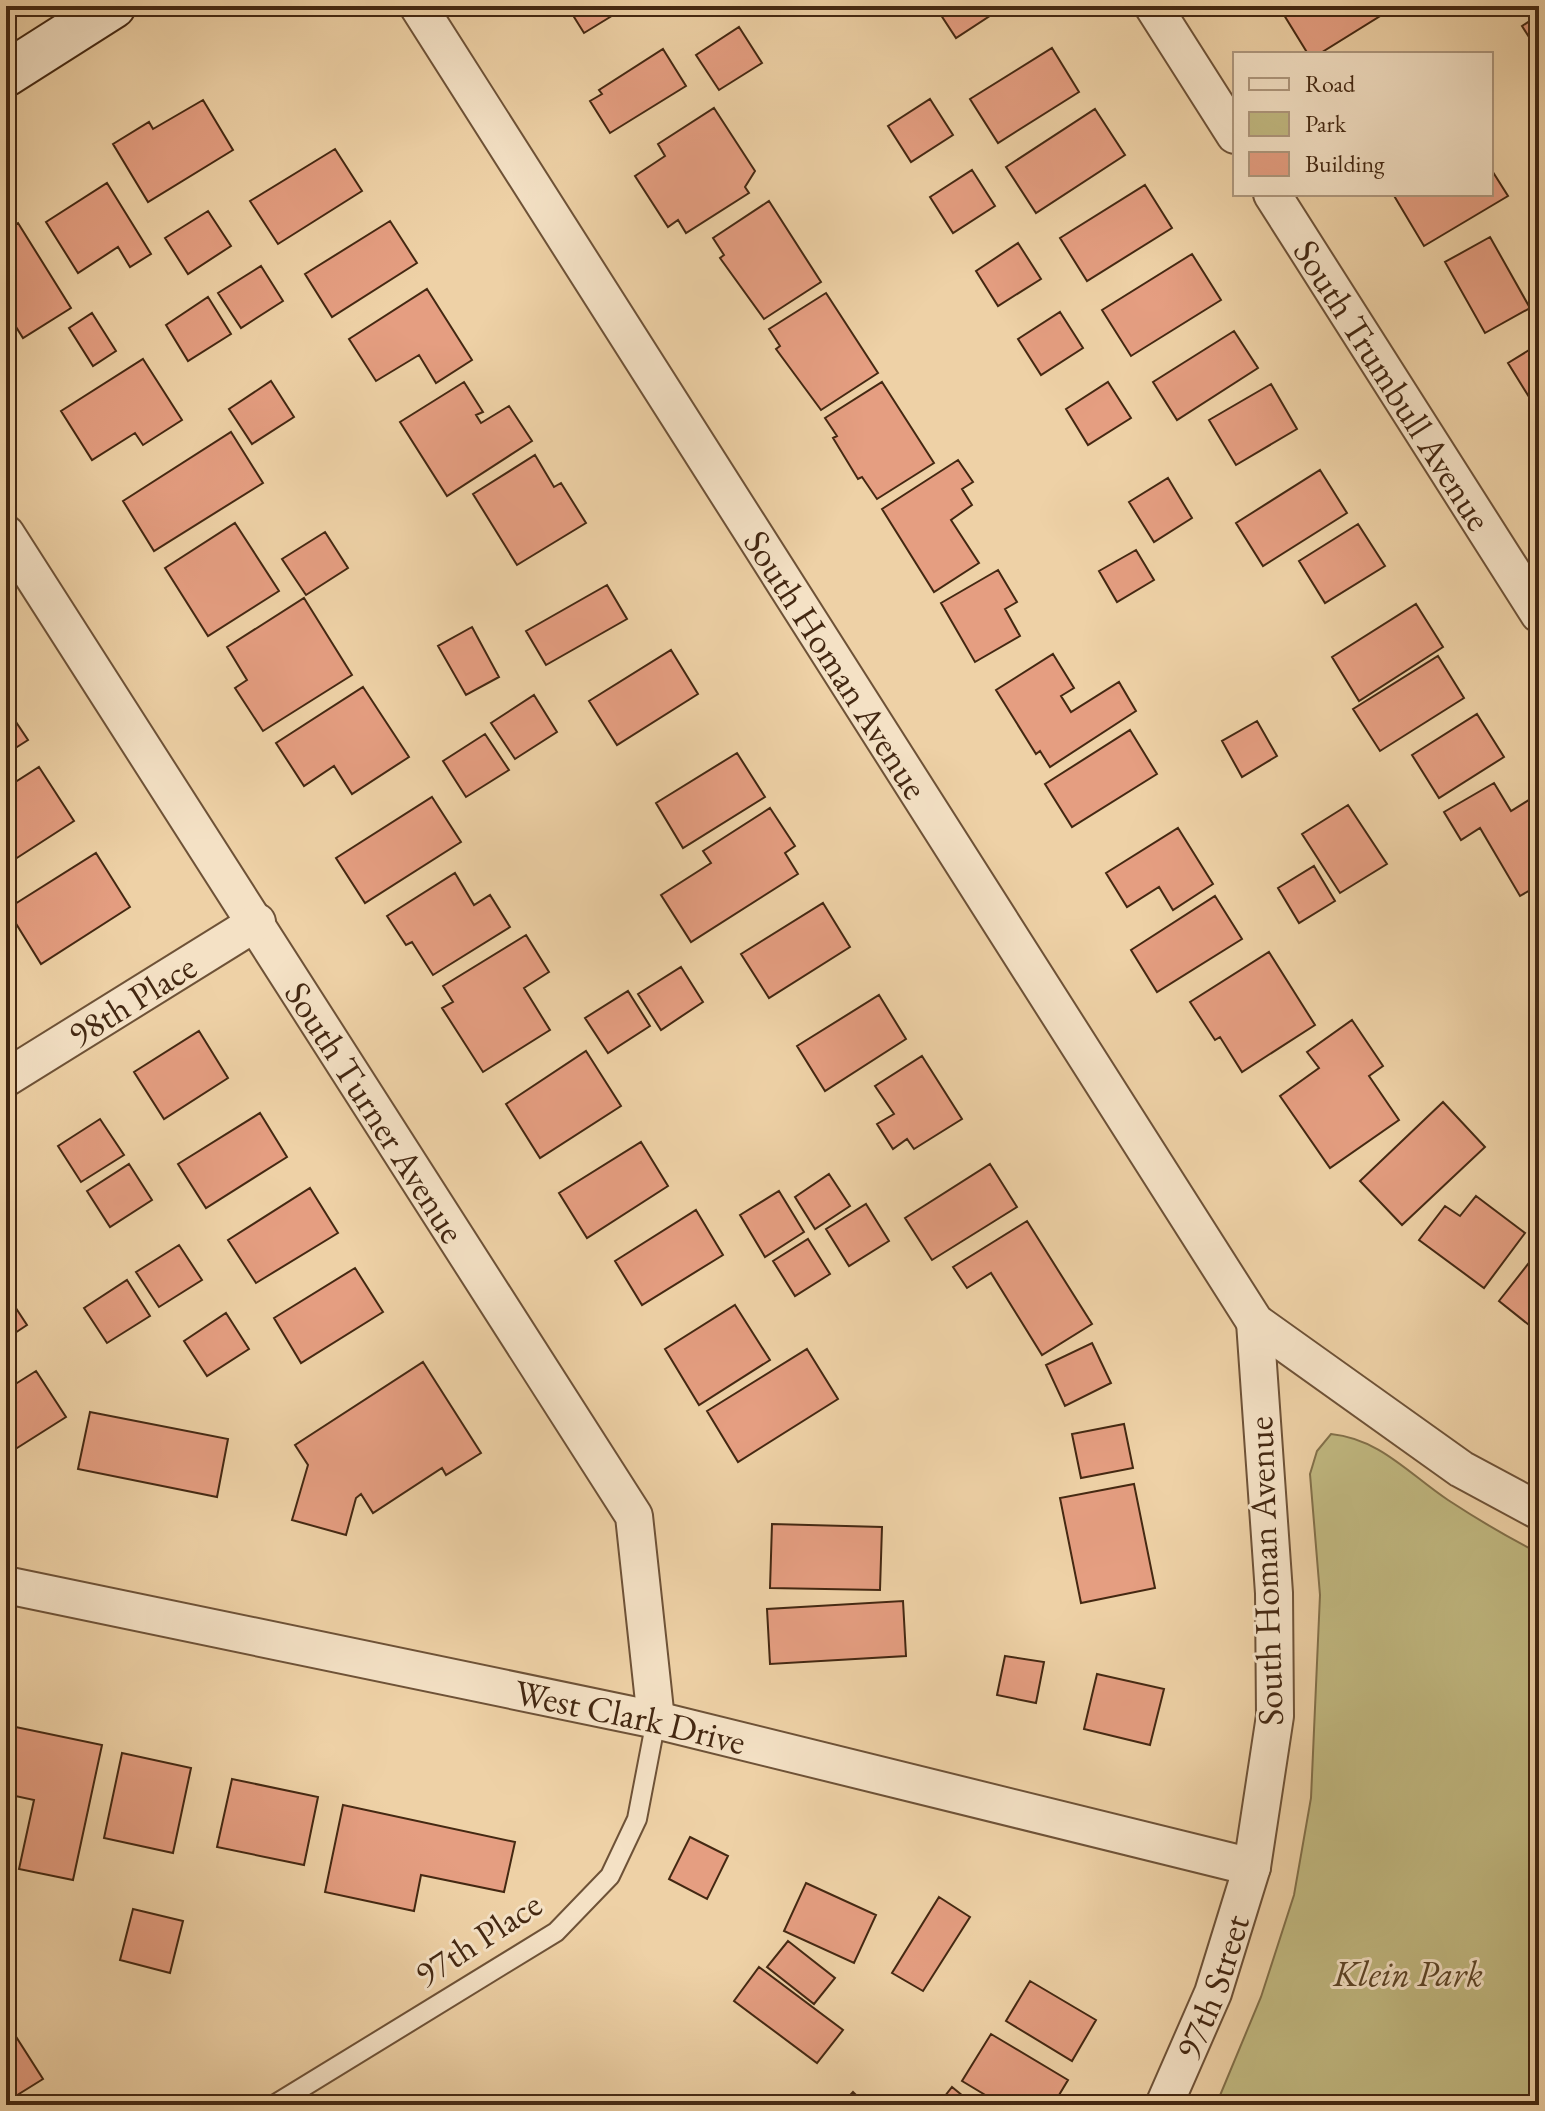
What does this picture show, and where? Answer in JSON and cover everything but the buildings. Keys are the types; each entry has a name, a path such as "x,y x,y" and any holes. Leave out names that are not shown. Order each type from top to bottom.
{"street":[{"path":"6,74 113,6"},
{"name":"South Homan Avenue","path":"418,6 1255,1322 1461,1469 1539,1511"},
{"path":"1153,6 1233,132"},
{"name":"South Trumbull Avenue","path":"1273,196 1539,614"},
{"name":"South Turner Avenue","path":"6,534 257,922 634,1516 656,1720"},
{"name":"98th Place","path":"6,1078 257,922"},
{"name":"South Homan Avenue","path":"1252,1867 1275,1716 1274,1593 1255,1322"},
{"name":"West Clark Drive","path":"6,1585 656,1720 1252,1867"},
{"name":"97th Street","path":"1164,2105 1213,1993 1252,1867"}],"lane":[{"name":"97th Place","path":"274,2105 556,1932 610,1876 637,1819 656,1720"}],"green space":[{"name":"Klein Park","path":"1331,1434 1348,1437 1379,1450 1459,1507 1539,1553 1539,2105 1216,2105 1261,1997 1294,1895 1311,1798 1320,1595 1310,1474 1317,1451"}]}
